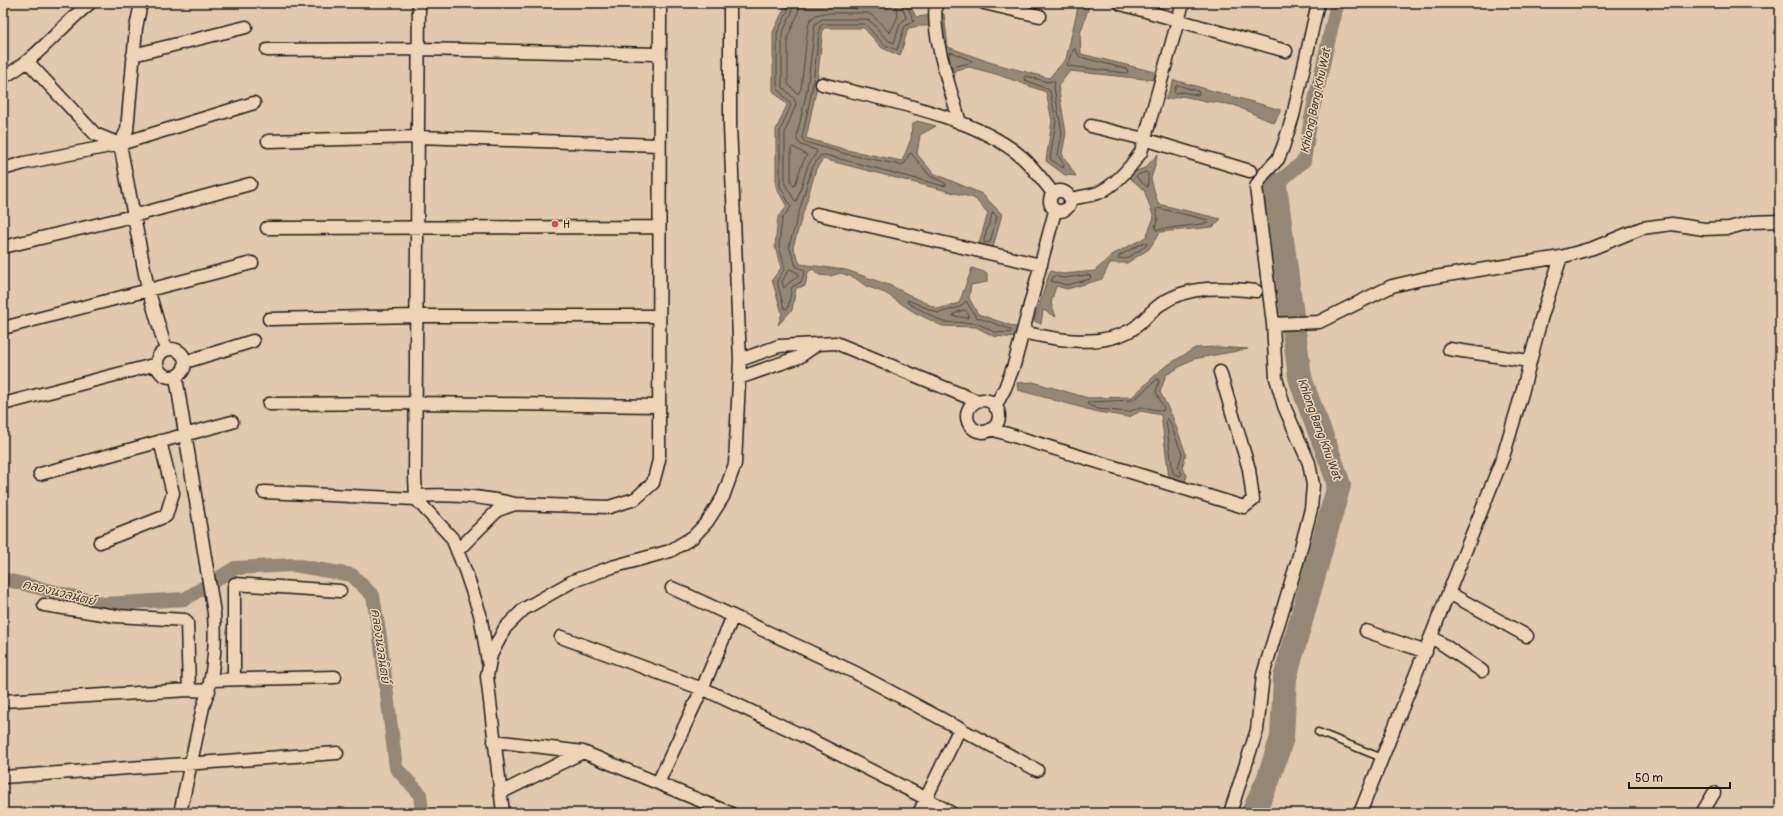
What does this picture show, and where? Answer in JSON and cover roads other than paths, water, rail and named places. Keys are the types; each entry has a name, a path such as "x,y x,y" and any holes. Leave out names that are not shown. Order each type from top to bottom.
{"street":[{"path":"3,77 27,61 75,15 90,3"},
{"path":"141,3 133,55 127,130 120,144 148,289 166,350"},
{"path":"419,3 415,402 416,498 452,538 480,614 489,666"},
{"path":"264,492 416,498 448,494 495,499 515,504 609,507 635,499 653,483 659,460 660,3"},
{"path":"503,813 487,676 491,655 505,628 524,609 573,581 612,567 670,551 693,537 707,522 723,497 735,464 740,360 730,126 730,3"},
{"path":"984,3 1040,16"},
{"path":"1070,199 1098,193 1107,187 1129,169 1140,152 1157,98 1183,3"},
{"path":"1230,813 1257,730 1263,675 1298,559 1311,503 1313,484 1309,462 1284,406 1276,378 1277,324 1256,187 1263,175 1278,159 1283,147 1293,116 1318,3"},
{"path":"1121,4 1286,51"},
{"path":"935,7 939,46 960,123"},
{"path":"133,55 246,27"},
{"path":"267,50 418,49 659,54"},
{"path":"27,61 95,134 120,144"},
{"path":"822,84 943,116 999,141 1024,159 1053,193"},
{"path":"3,169 24,163 120,144 254,103"},
{"path":"1091,126 1144,139 1250,171"},
{"path":"268,140 417,137 659,145"},
{"path":"3,247 133,216 250,184"},
{"path":"1060,191 1064,192 1070,199 1070,204 1064,211 1055,211 1050,204 1050,199 1053,193 1060,191"},
{"path":"995,407 1005,388 1027,333 1041,265 1055,211"},
{"path":"817,214 1041,265"},
{"path":"1277,324 1320,322 1392,286 1422,279 1561,257 1593,248 1642,228 1672,224 1704,229 1729,228 1752,222 1780,221"},
{"path":"267,228 659,227"},
{"path":"1360,813 1426,652 1503,457 1522,393 1529,361 1561,257"},
{"path":"3,328 252,263"},
{"path":"1027,333 1043,337 1088,341 1108,338 1132,330 1161,304 1183,293 1229,288 1256,291"},
{"path":"269,319 417,316 659,316"},
{"path":"185,362 253,341"},
{"path":"740,360 780,346 836,343 977,401 987,401 995,407 998,416 997,422 991,429"},
{"path":"739,378 799,357 817,344"},
{"path":"175,349 182,354 185,362 183,371 176,377 163,375 157,364 159,356 166,350 175,349"},
{"path":"1448,349 1529,361"},
{"path":"3,404 157,364"},
{"path":"977,401 969,408 967,418 972,427 981,431 991,429 1244,507 1253,500 1249,469 1220,372"},
{"path":"176,377 214,613 215,642 210,685 203,707 180,813"},
{"path":"269,404 415,402 659,406"},
{"path":"40,474 232,422"},
{"path":"100,542 166,516 172,493 160,441"},
{"path":"457,551 498,510 515,504"},
{"path":"234,679 235,584 340,591"},
{"path":"672,588 854,672 1037,770"},
{"path":"1449,593 1527,636"},
{"path":"44,605 116,616 185,620 187,623 189,690"},
{"path":"658,783 702,689 733,616"},
{"path":"1366,631 1426,652"},
{"path":"561,637 702,689 801,735 927,799 951,813"},
{"path":"1432,637 1482,671"},
{"path":"3,701 189,690 234,679 335,677"},
{"path":"918,813 927,799 960,728"},
{"path":"494,741 583,752 723,812"},
{"path":"3,776 190,764 336,752"},
{"path":"500,793 583,752"},
{"path":"1702,813 1714,793"}],"lane":[{"path":"1318,732 1382,758"}],"water":[{"path":"783,3 909,3 916,17 944,14 948,47 992,63 1049,78 1066,59 1079,3 1090,3 1080,34 1081,54 1155,72 1154,80 1070,71 1058,86 1066,133 1062,154 1076,176 1065,175 1046,161 1052,121 1046,92 996,74 969,67 955,70 953,95 931,26 908,28 900,56 882,48 864,28 823,28 816,91 806,138 847,150 902,161 911,139 912,125 917,121 936,126 920,135 917,154 933,173 982,194 1002,214 993,247 978,247 988,213 974,198 823,159 816,169 793,247 800,264 846,270 889,285 938,309 959,303 972,268 987,273 987,282 971,285 969,298 978,314 1021,329 1018,338 993,336 976,327 942,326 914,312 885,293 866,286 855,278 841,273 830,276 819,275 813,269 808,272 805,286 796,288 792,310 778,325 782,313 772,280 781,268 775,246 778,217 787,207 776,187 776,130 787,105 773,91 773,32 784,9"},
{"path":"1174,80 1281,110 1274,123 1234,105 1182,96 1165,100"},
{"path":"1158,154 1151,179 1158,204 1221,219 1213,227 1160,232 1149,249 1127,263 1110,263 1102,279 1067,289 1056,286 1051,303 1056,317 1043,310 1041,324 1034,321 1050,271 1063,274 1095,271 1112,255 1146,237 1154,218 1144,190 1129,177 1136,171 1145,168"},
{"path":"1217,347 1248,349 1193,359 1166,375 1160,392 1173,418 1186,454 1182,468 1187,475 1185,483 1169,477 1161,415 1141,411 1129,417 1098,412 1018,390 1017,383 1033,382 1088,398 1132,397 1163,368 1195,348"}],"waterway":[{"name":"Khlong Bang Khu Wat","path":"1275,185 1304,161 1311,118 1337,3"},
{"name":"Khlong Bang Khu Wat","path":"1253,813 1268,780 1282,738 1285,678 1339,485 1300,377 1275,185"},
{"name":"คลองนวลนิตย์","path":"3,579 104,604 185,599 235,568 293,565 352,575 373,596 380,637 396,768 420,794 422,813"}],"place":[{"name":"H","path":"555,224"}]}
